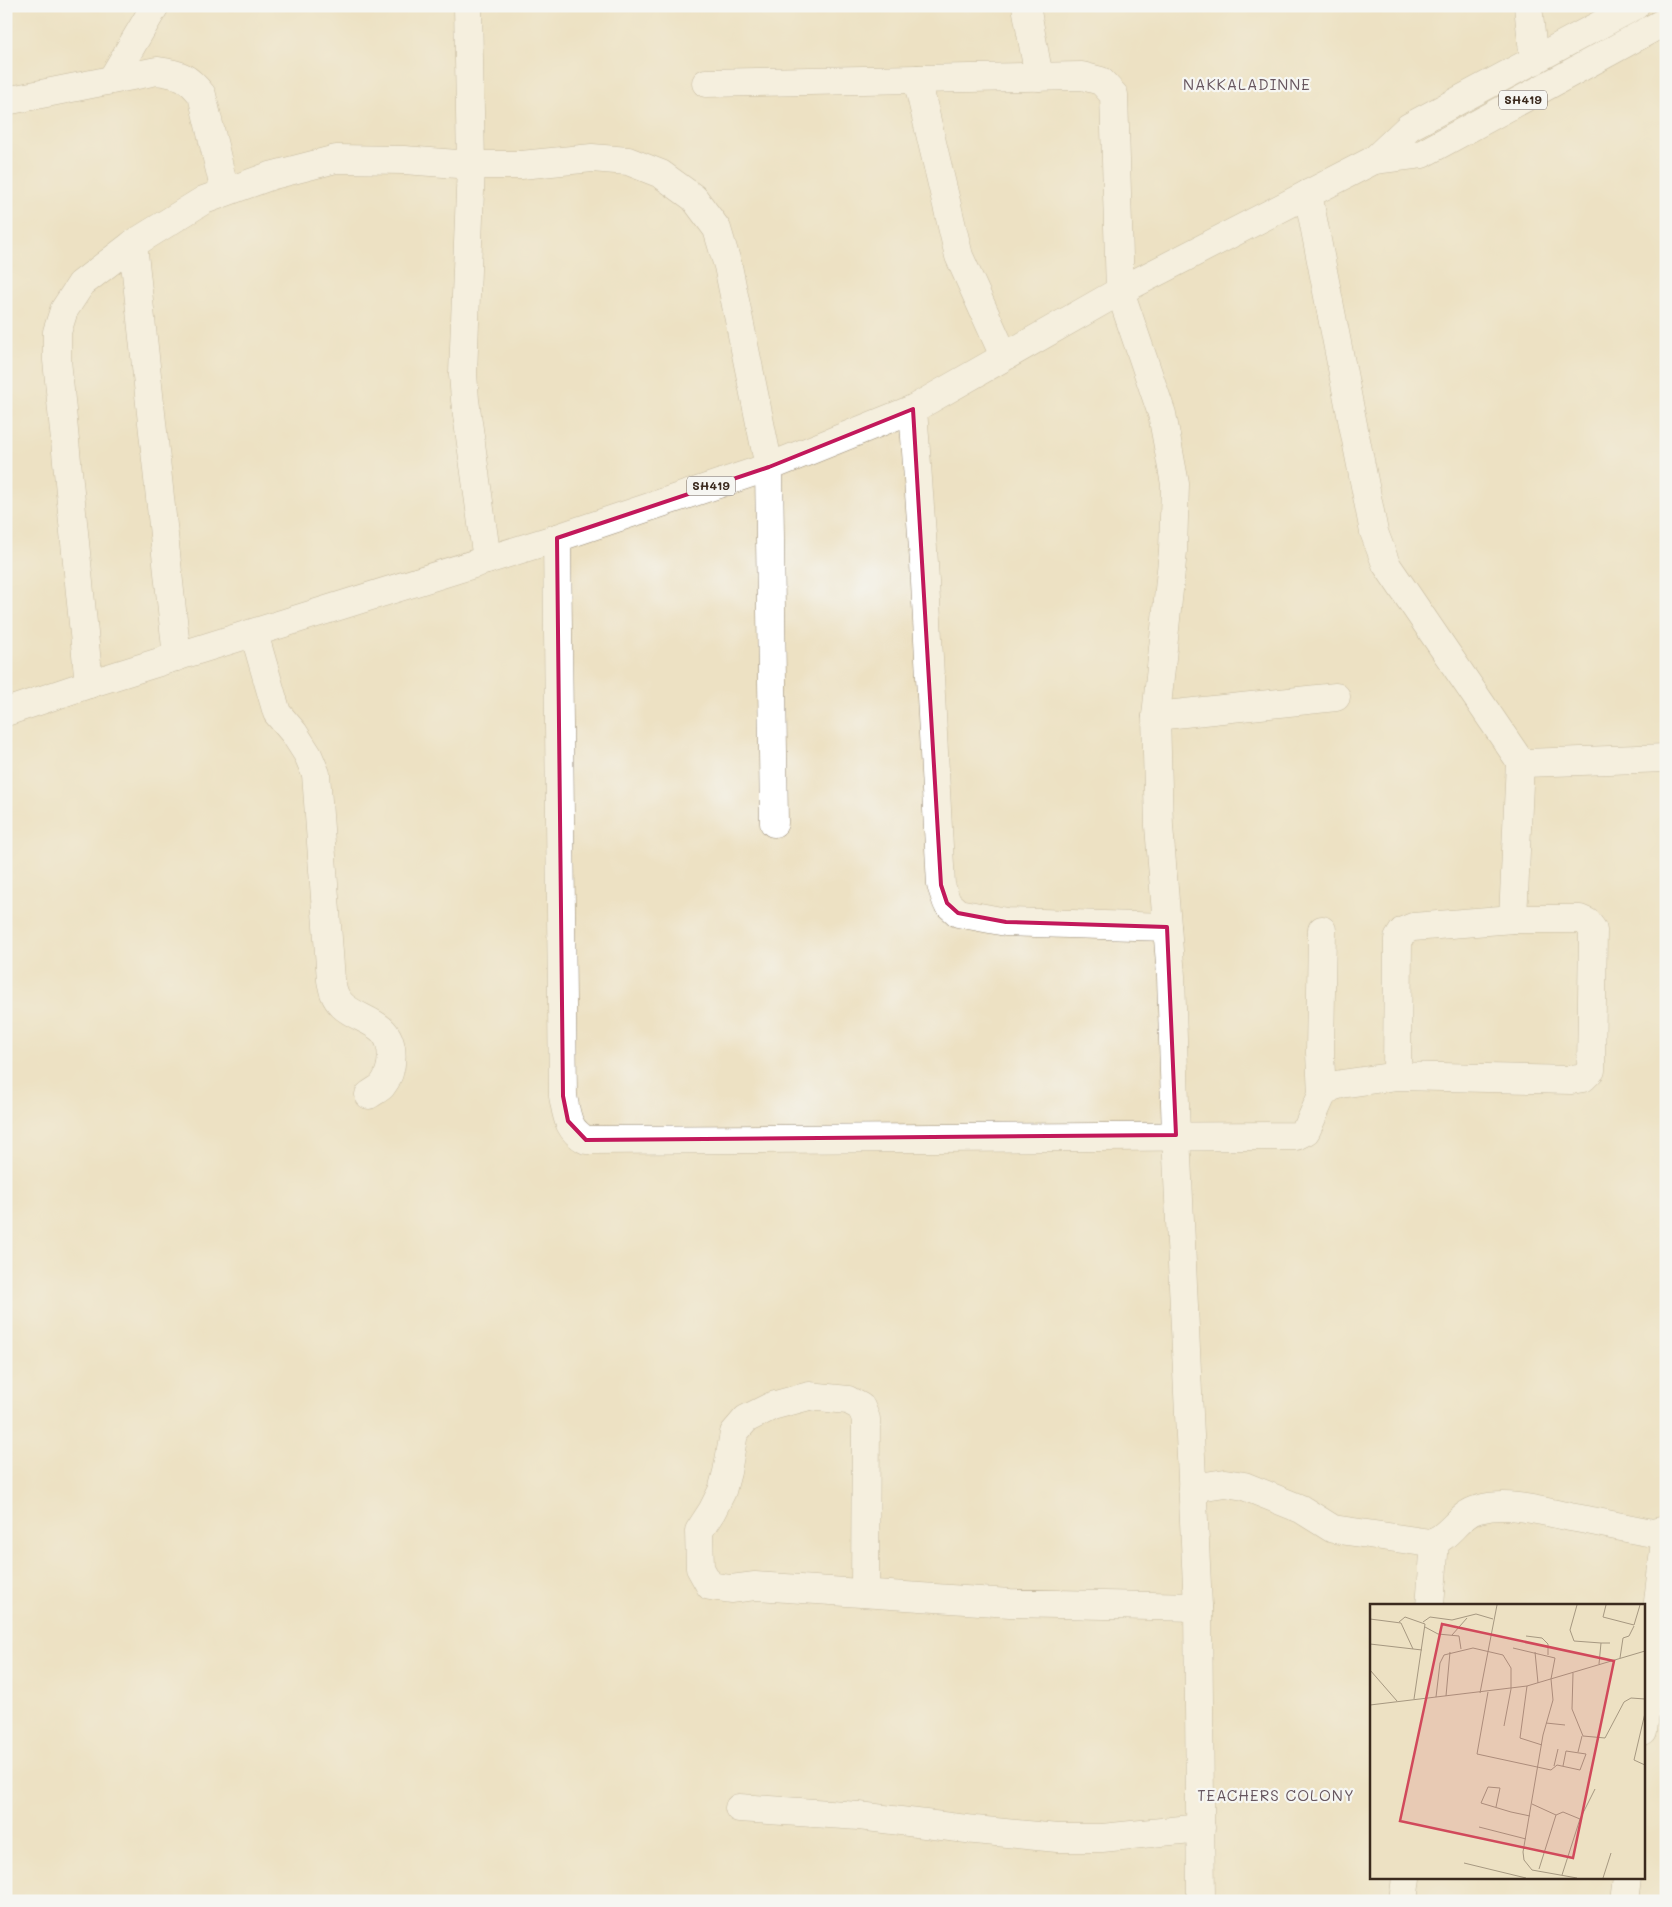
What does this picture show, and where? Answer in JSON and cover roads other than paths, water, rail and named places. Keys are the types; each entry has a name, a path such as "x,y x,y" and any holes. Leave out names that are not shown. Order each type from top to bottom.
{"street":[{"path":"112,79 155,6"},
{"path":"468,6 471,165 462,374 487,560"},
{"path":"1026,6 1039,77"},
{"path":"1528,6 1534,61"},
{"name":"SH419","path":"6,712 89,684 557,538 769,466 913,409 1120,291 1374,160 1409,127 1635,6"},
{"name":"SH419","path":"1374,160 1422,154 1666,21"},
{"path":"6,101 157,71 177,73 192,81 202,94 225,192"},
{"path":"706,84 1082,76 1101,81 1114,95 1120,291 1162,414 1175,484 1173,551 1156,716 1159,826 1171,976 1176,1135 1198,1607 1201,1901"},
{"path":"917,79 959,256 1004,356"},
{"path":"89,684 58,370 57,332 64,310 81,284 133,244 204,200 270,176 336,159 404,160 471,165 521,165 592,158 628,161 662,174 694,198 717,229 728,266 769,466 774,823"},
{"path":"1308,194 1374,532 1386,564 1396,580 1520,761 1525,763 1666,758"},
{"path":"133,244 177,657"},
{"path":"913,409 924,563 941,885 947,902 958,913 1006,922 1167,927"},
{"path":"557,538 563,1096 568,1121 576,1134 586,1140 1176,1135 1296,1136 1306,1131 1322,1095 1331,1087 1341,1084 1397,1076 1571,1080 1583,1078 1591,1070 1592,930 1588,922 1580,919 1514,919 1412,927 1403,931 1398,939 1397,1076"},
{"path":"254,633 277,713 308,754 316,774 331,980 334,996 342,1006 381,1029 388,1038 392,1051 391,1068 382,1086 369,1095"},
{"path":"1156,716 1336,697"},
{"path":"1514,919 1520,761"},
{"path":"1322,930 1320,1053 1322,1095"},
{"path":"865,1593 866,1419 861,1407 848,1400 809,1396 772,1406 746,1419 734,1433 722,1491 699,1532 700,1568 710,1586 731,1589 756,1586 1010,1604 1198,1607"},
{"path":"1192,1488 1225,1483 1244,1486 1301,1509 1333,1530 1430,1543 1435,1542 1466,1514 1479,1509 1496,1507 1522,1507 1653,1534 1666,1531 1644,1723"},
{"path":"1430,1604 1435,1542"},
{"path":"739,1808 859,1816 1057,1838 1102,1838 1201,1828"},
{"path":"1403,1901 1406,1880"},
{"path":"1624,1901 1627,1880"}],"district":[{"name":"NAKKALADINNE","path":"1247,85"},
{"name":"TEACHERS COLONY","path":"1276,1796"}]}
